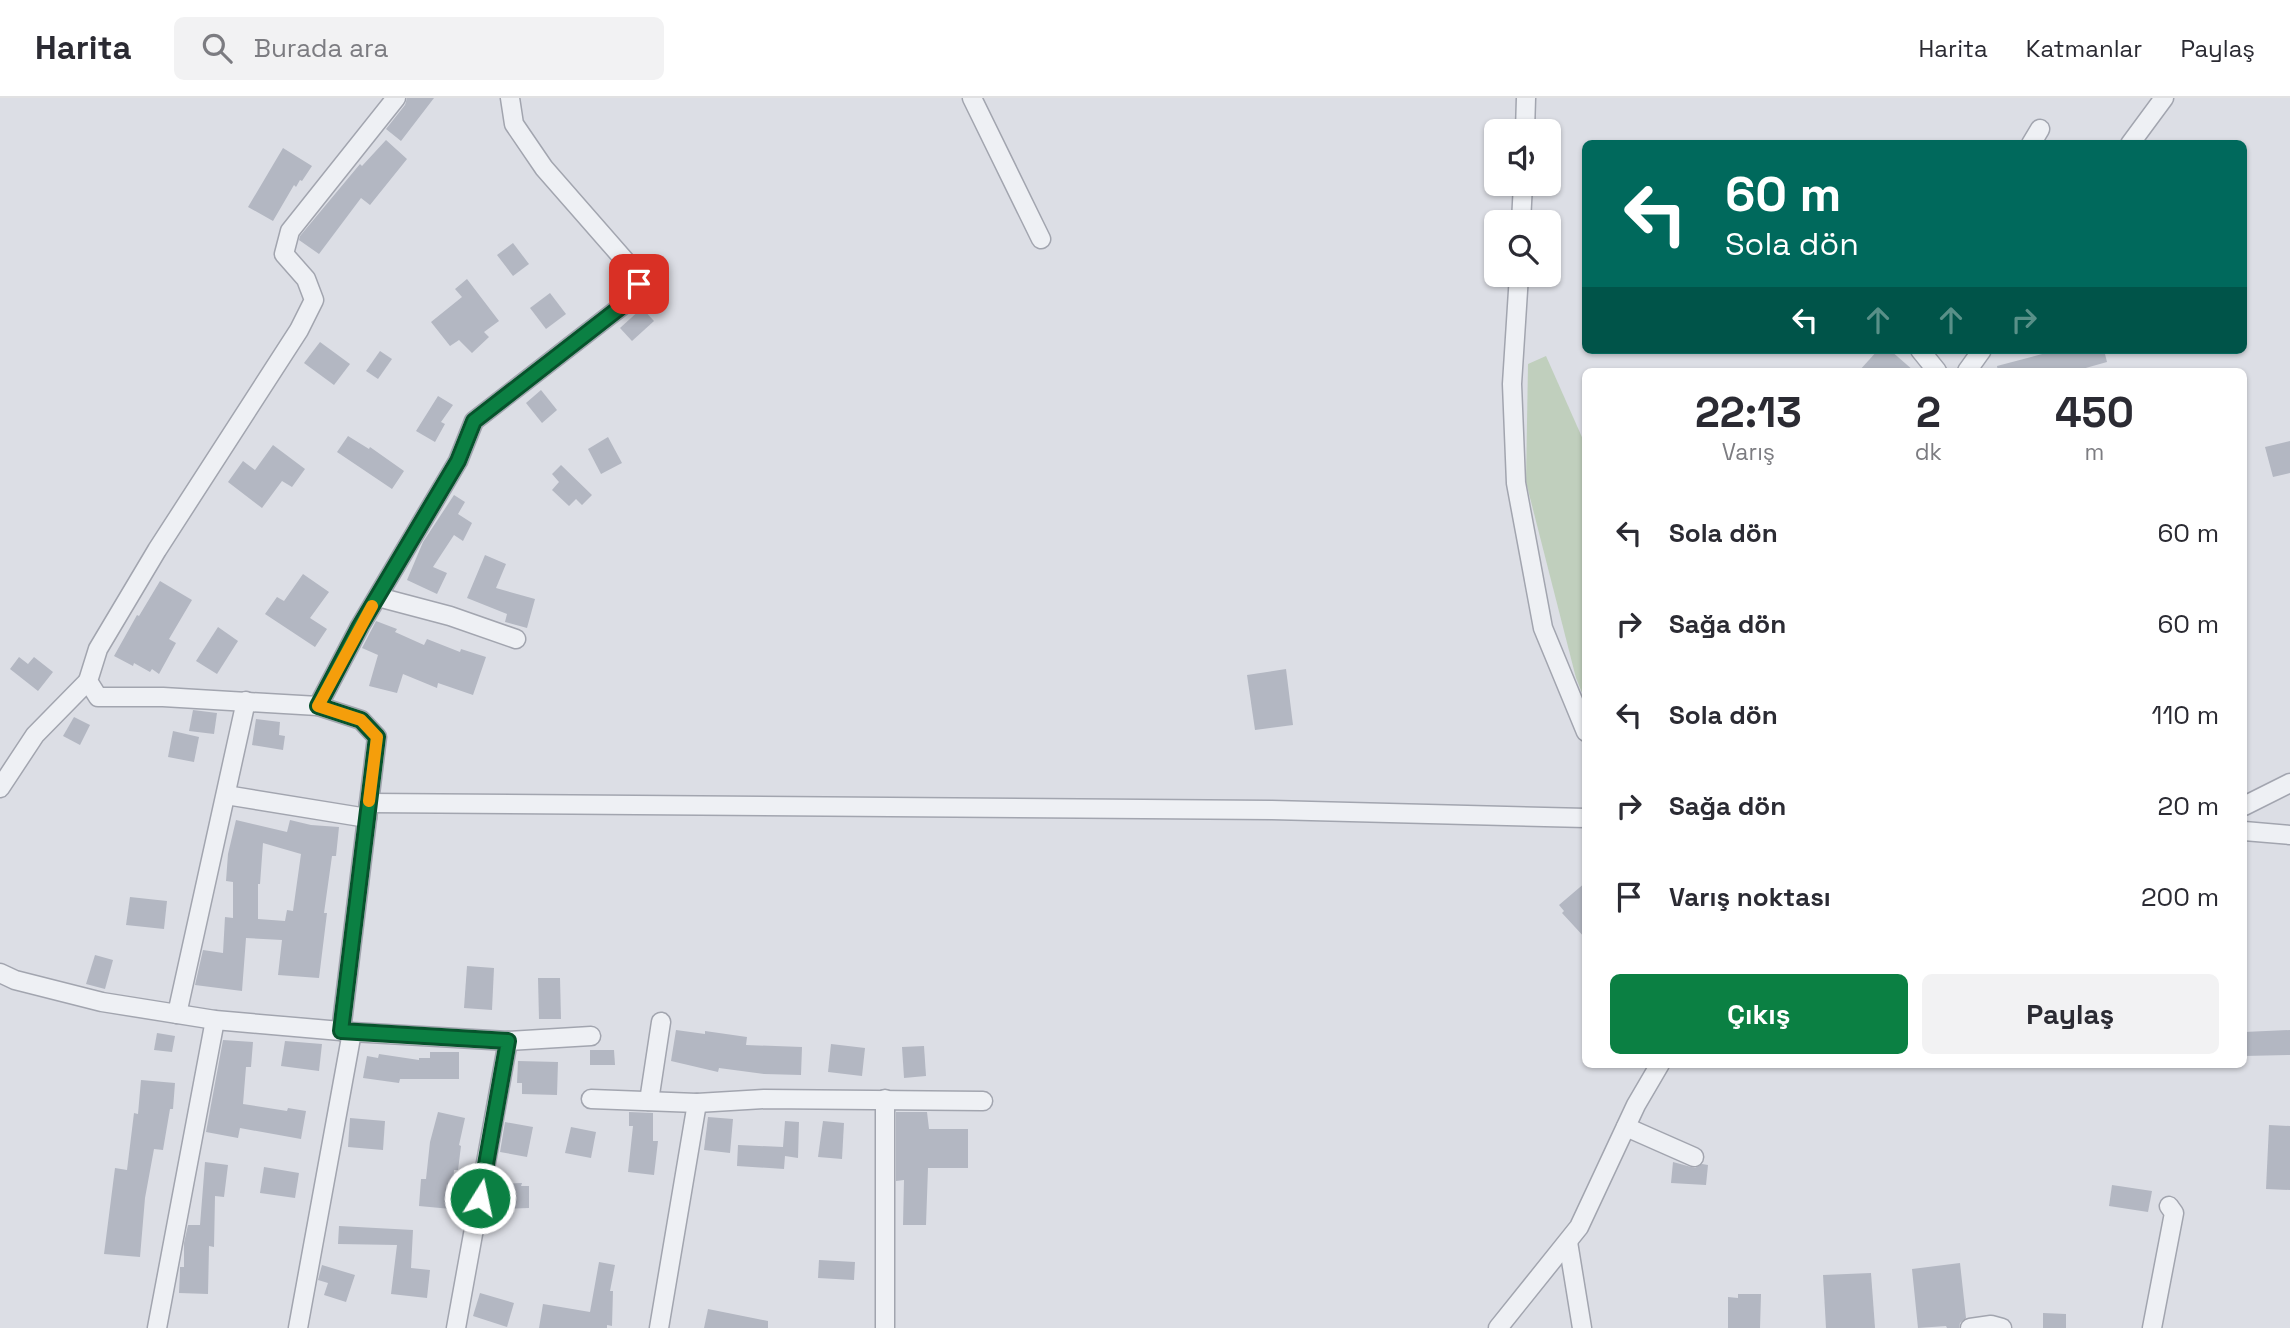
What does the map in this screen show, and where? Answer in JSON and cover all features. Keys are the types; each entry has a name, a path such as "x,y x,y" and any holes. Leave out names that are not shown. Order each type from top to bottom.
{"street":[{"path":"0,788 35,735 88,681 98,649 157,550 299,330 314,300 306,279 284,254 290,231 396,98"},
{"path":"318,706 458,461 474,421 636,295 639,284 635,271 544,168 514,124 510,98"},
{"path":"972,98 1041,239"},
{"path":"1525,119 1526,98"},
{"path":"2133,140 2164,98"},
{"path":"1518,287 1512,384 1517,483 1544,628 1582,722"},
{"path":"1923,354 1935,368"},
{"path":"378,597 450,616 516,639"},
{"path":"88,681 98,697 163,697 318,706 361,720 377,737 347,1032 298,1328"},
{"path":"177,1014 246,701"},
{"path":"2247,804 2290,782"},
{"path":"226,795 368,810 1272,810 1582,818"},
{"path":"2247,831 2290,835"},
{"path":"0,973 15,980 102,1002 215,1020 347,1032 508,1041 591,1036"},
{"path":"157,1328 215,1020"},
{"path":"649,1101 661,1022"},
{"path":"456,1328 508,1041"},
{"path":"1498,1328 1579,1227 1626,1127 1658,1068"},
{"path":"591,1099 696,1102 764,1099 984,1101"},
{"path":"885,1099 885,1328"},
{"path":"659,1328 696,1102"},
{"path":"1626,1127 1694,1157"},
{"path":"2152,1328 2174,1213 2169,1206"},
{"path":"1568,1242 1582,1328"},
{"path":"1969,1328 1992,1325 2002,1328"}],"green space":[{"path":"1546,356 1582,437 1582,693 1526,482 1528,364"}],"building":[{"path":"407,98 434,98 401,141 386,129 405,105"},
{"path":"386,140 407,159 370,205 361,198 319,254 299,240 360,164 362,166"},
{"path":"283,148 312,166 302,181 300,180 296,187 294,185 273,221 248,207"},
{"path":"513,243 529,264 513,276 497,255"},
{"path":"467,279 499,321 484,332 489,337 472,353 459,340 450,346 431,322 462,297 455,289"},
{"path":"550,293 566,314 546,329 530,308"},
{"path":"642,308 654,321 632,341 620,328"},
{"path":"320,342 350,364 334,385 304,363"},
{"path":"380,351 392,359 378,379 366,371"},
{"path":"1874,354 1895,354 1911,368 1862,368"},
{"path":"2042,354 2105,354 2107,362 2086,368 1997,366"},
{"path":"541,390 557,410 542,423 526,403"},
{"path":"438,396 453,405 441,422 445,424 435,442 416,431"},
{"path":"348,436 369,449 370,447 404,471 392,489 337,452"},
{"path":"608,437 622,463 601,474 588,449"},
{"path":"2290,441 2290,473 2273,477 2265,447"},
{"path":"273,445 305,469 292,487 282,481 262,508 228,482 243,461 255,470"},
{"path":"561,465 592,495 582,505 576,499 569,506 552,490 559,482 552,474"},
{"path":"454,495 465,502 458,514 472,523 463,541 454,535 433,567 447,573 437,594 407,580 423,542"},
{"path":"485,555 506,564 496,588 535,599 527,628 505,622 507,614 467,598"},
{"path":"303,574 329,592 310,618 327,629 315,647 265,614 277,597 284,601"},
{"path":"160,581 192,600 169,639 176,643 159,674 134,663 133,666 114,656"},
{"path":"376,621 397,629 395,632 424,645 427,639 460,652 461,649 486,657 473,695 438,683 437,688 403,674 397,693 369,686 378,655 362,648"},
{"path":"218,627 238,641 217,674 196,661"},
{"path":"19,657 28,664 34,657 53,672 38,691 10,669"},
{"path":"1286,669 1293,725 1255,730 1247,675"},
{"path":"193,710 217,713 214,734 189,731"},
{"path":"74,717 90,725 80,745 63,736"},
{"path":"256,719 280,722 279,735 285,736 283,750 252,745"},
{"path":"173,731 199,737 194,762 168,757"},
{"path":"236,820 287,832 290,820 339,827 324,913 327,913 319,978 278,975 282,940 246,938 242,991 195,985 203,950 223,953 225,917 233,918 233,882 226,881 228,854","holes":["263,843 301,854 293,911 287,910 285,921 258,919 258,884"]},
{"path":"1582,885 1582,935 1562,913 1564,911 1559,905"},
{"path":"130,897 167,901 164,929 126,925"},
{"path":"95,955 113,960 105,989 86,984"},
{"path":"467,966 494,968 492,1010 464,1008"},
{"path":"538,978 560,978 561,1019 539,1019"},
{"path":"676,1030 747,1037 746,1045 802,1047 801,1075 764,1074 719,1068 718,1072 671,1061"},
{"path":"2290,1030 2290,1055 2247,1056 2247,1032"},
{"path":"157,1033 175,1036 172,1052 154,1050"},
{"path":"223,1040 253,1042 251,1067 246,1067 243,1104 306,1111 301,1139 240,1128 238,1138 206,1132"},
{"path":"285,1041 322,1044 319,1071 281,1066"},
{"path":"831,1044 865,1048 862,1076 828,1072"},
{"path":"924,1046 926,1076 904,1078 902,1047"},
{"path":"590,1050 614,1050 615,1065 590,1065"},
{"path":"430,1052 459,1052 459,1079 400,1079 399,1083 363,1078 367,1056 378,1058 379,1054 419,1060 430,1058"},
{"path":"518,1061 558,1062 557,1095 522,1094 522,1083 517,1083"},
{"path":"141,1080 175,1083 173,1109 170,1109 163,1150 154,1149 145,1198 140,1257 104,1254 115,1168 127,1170 134,1113 138,1114"},
{"path":"438,1112 465,1118 459,1145 458,1170 454,1170 451,1209 419,1206 421,1179 426,1179 430,1142"},
{"path":"629,1112 653,1113 653,1141 658,1141 654,1175 628,1172 633,1126 629,1126"},
{"path":"896,1112 927,1112 929,1129 968,1129 968,1168 928,1168 926,1225 903,1225 904,1180 896,1181"},
{"path":"708,1117 733,1119 730,1153 704,1150"},
{"path":"350,1118 385,1121 383,1150 348,1147"},
{"path":"785,1121 799,1122 798,1158 785,1156 784,1169 737,1166 738,1145 783,1147"},
{"path":"823,1121 844,1123 842,1159 818,1157"},
{"path":"505,1122 533,1127 527,1157 500,1152"},
{"path":"2269,1125 2290,1126 2290,1190 2266,1189"},
{"path":"571,1127 596,1132 591,1158 565,1153"},
{"path":"205,1162 228,1165 224,1197 215,1196 214,1247 209,1246 208,1294 179,1293 180,1267 184,1267 184,1243 188,1225 200,1225"},
{"path":"1673,1162 1695,1168 1702,1164 1708,1165 1706,1185 1671,1183"},
{"path":"264,1167 299,1173 295,1198 260,1193"},
{"path":"522,1183 521,1186 529,1186 529,1208 496,1209 496,1184"},
{"path":"2112,1185 2152,1191 2148,1212 2109,1206"},
{"path":"339,1226 413,1230 411,1268 430,1270 427,1298 391,1294 397,1245 338,1244"},
{"path":"819,1260 855,1262 854,1280 818,1278"},
{"path":"599,1262 615,1265 610,1291 613,1291 612,1326 539,1328 543,1304 590,1312"},
{"path":"1960,1263 1966,1318 1959,1328 1918,1328 1912,1269"},
{"path":"322,1265 355,1275 346,1302 324,1295 328,1283 318,1280"},
{"path":"1871,1273 1875,1328 1826,1328 1823,1275"},
{"path":"480,1293 514,1303 507,1327 473,1316"},
{"path":"1738,1294 1761,1294 1760,1328 1728,1328 1728,1297 1738,1298"},
{"path":"708,1309 768,1321 768,1328 704,1328"},
{"path":"2043,1313 2066,1314 2066,1328 2043,1328"}],"slow traffic":[{"path":"369,801 377,737 361,720 318,706 372,606"}],"route":[{"path":"480,1198 508,1041 341,1031 377,737 361,720 318,706 360,626 458,461 474,421 601,319 636,295 639,284"}]}
